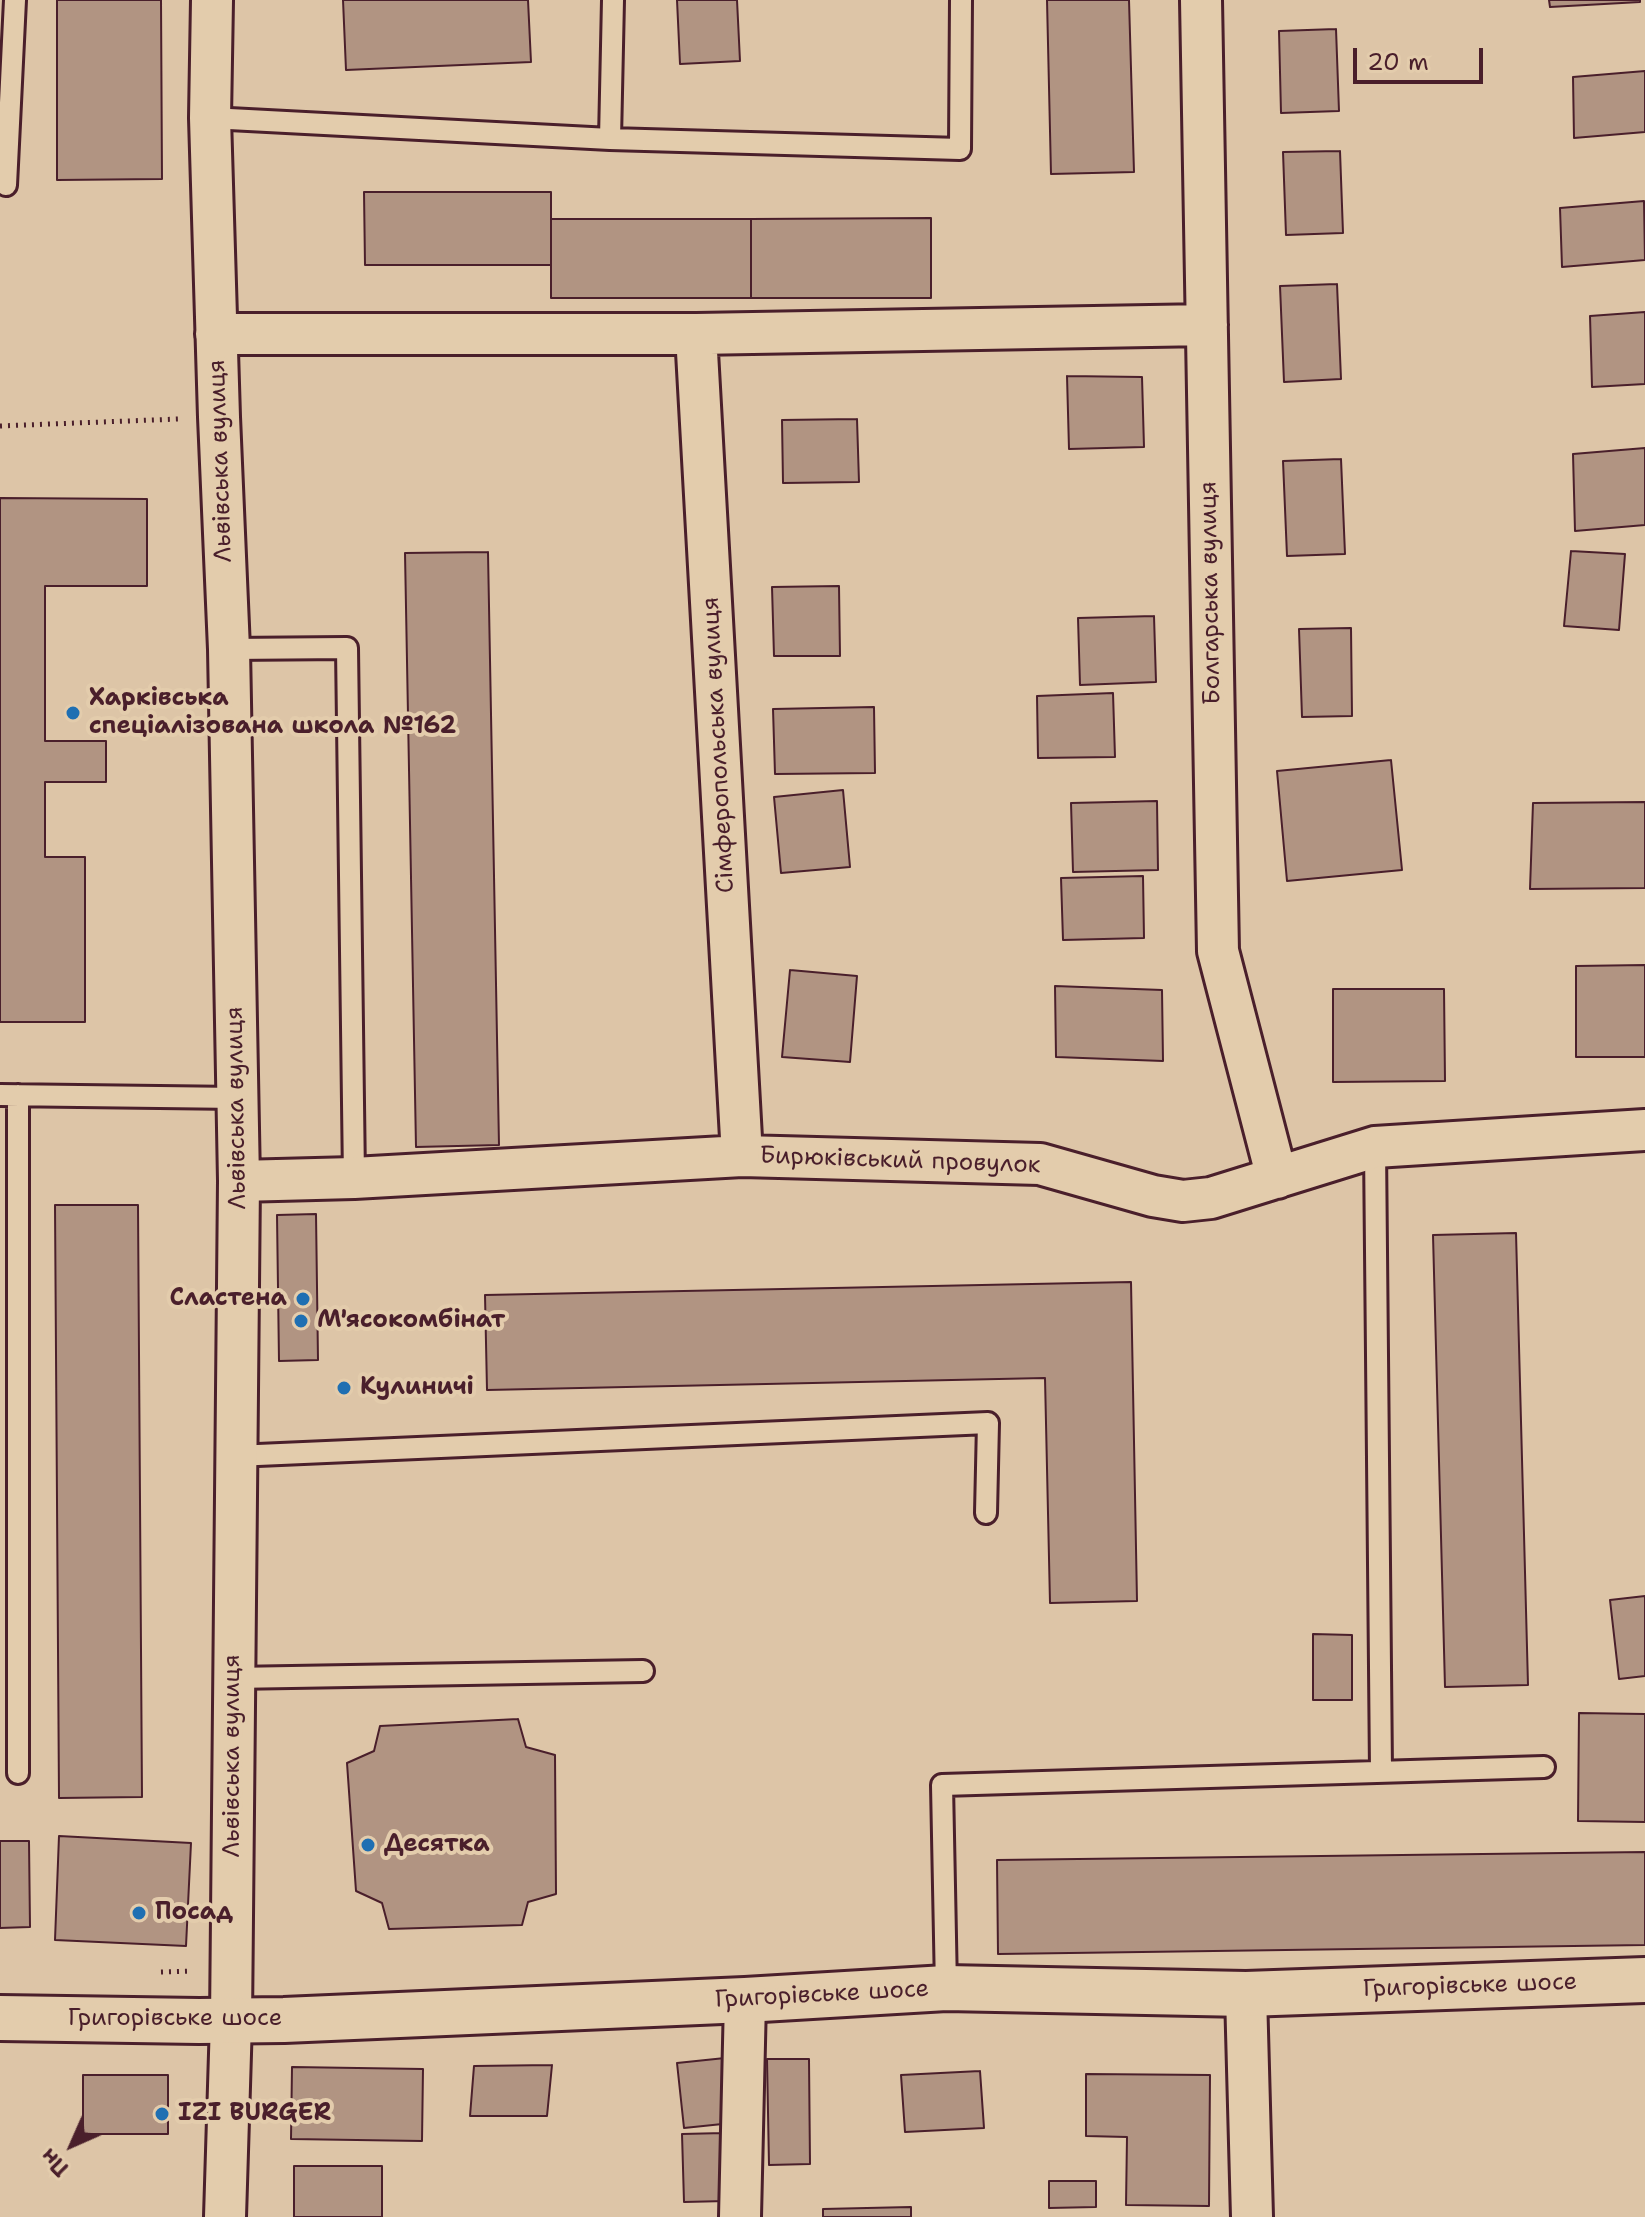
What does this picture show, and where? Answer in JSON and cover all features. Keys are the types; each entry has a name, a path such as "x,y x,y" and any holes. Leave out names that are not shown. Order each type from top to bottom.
{"street":[{"name":"Львівська вулиця","path":"212,0 210,118 229,649 239,1181 231,2021 225,2217"},
{"name":"Болгарська вулиця","path":"1201,0 1218,951 1277,1178"},
{"path":"216,334 696,334 1207,325"},
{"name":"Сімферопольська вулиця","path":"696,334 742,1156"},
{"name":"Бирюківський провулок","path":"239,1181 354,1178 742,1156 1040,1164 1153,1196 1183,1201 1211,1198 1375,1147 1645,1130"},
{"name":"Григорівське шосе","path":"0,2018 300,2020 946,1988 1246,1994 1645,1980"},
{"path":"1246,1994 1252,2217"},
{"path":"740,2217 745,2000"}],"lane":[{"path":"6,185 15,0"},
{"path":"610,139 613,0"},
{"path":"210,118 610,139 960,149 961,0"},
{"path":"229,649 347,648 354,1178"},
{"path":"18,1773 9,1095 238,1098"},
{"path":"1375,1147 1381,1771"},
{"path":"235,1456 988,1423 986,1513"},
{"path":"233,1678 643,1671"},
{"path":"946,1988 942,1785 1544,1767"}],"path":[{"path":"0,426 219,417"}],"building":[{"path":"57,0 161,0 162,179 57,180"},
{"path":"343,0 528,0 531,62 346,70"},
{"path":"677,0 737,0 740,61 680,64"},
{"path":"1047,0 1129,0 1134,172 1051,174"},
{"path":"1549,0 1640,0 1640,2 1550,7"},
{"path":"1336,29 1339,111 1281,113 1279,31"},
{"path":"1645,71 1645,132 1574,138 1573,77"},
{"path":"1340,151 1343,233 1286,235 1283,152"},
{"path":"364,192 551,192 551,265 365,265"},
{"path":"1644,201 1645,260 1562,267 1560,208"},
{"path":"931,218 931,298 751,298 751,219"},
{"path":"551,219 751,219 751,298 551,298"},
{"path":"1337,284 1341,379 1284,382 1280,286"},
{"path":"1645,312 1645,384 1592,387 1590,316"},
{"path":"1067,376 1142,377 1144,447 1069,449"},
{"path":"857,419 859,482 783,483 782,420"},
{"path":"1645,448 1645,525 1575,531 1573,454"},
{"path":"1341,459 1345,554 1287,556 1283,461"},
{"path":"0,498 147,499 147,586 45,586 45,741 106,741 106,782 45,782 45,857 85,857 85,1022 0,1022"},
{"path":"1571,551 1625,554 1619,630 1564,626"},
{"path":"488,552 499,1145 416,1147 405,553"},
{"path":"839,586 840,656 774,656 772,587"},
{"path":"1154,616 1156,682 1080,685 1078,618"},
{"path":"1351,628 1352,716 1302,717 1299,629"},
{"path":"1113,693 1115,757 1038,758 1037,696"},
{"path":"874,707 875,773 775,774 773,709"},
{"path":"1391,760 1402,870 1287,881 1277,771"},
{"path":"843,790 850,867 781,873 774,797"},
{"path":"1157,801 1158,870 1073,872 1071,803"},
{"path":"1645,802 1645,888 1530,889 1533,803"},
{"path":"1143,876 1144,938 1063,940 1061,878"},
{"path":"1645,965 1645,1057 1576,1057 1576,966"},
{"path":"790,970 857,976 850,1062 782,1057"},
{"path":"1055,986 1162,990 1163,1061 1056,1057"},
{"path":"1333,989 1444,989 1445,1081 1333,1082"},
{"path":"55,1205 138,1205 142,1797 59,1798"},
{"path":"316,1214 318,1360 279,1361 277,1215"},
{"path":"1516,1233 1528,1685 1445,1687 1433,1235"},
{"path":"1131,1282 1137,1601 1050,1603 1045,1378 487,1390 485,1295"},
{"path":"1645,1596 1645,1676 1619,1679 1610,1600"},
{"path":"1313,1634 1352,1635 1352,1700 1313,1700"},
{"path":"1579,1713 1645,1714 1645,1822 1578,1821"},
{"path":"518,1719 526,1747 555,1755 556,1894 528,1902 522,1925 389,1929 382,1903 356,1891 347,1763 374,1751 380,1726"},
{"path":"59,1836 191,1843 186,1946 55,1940"},
{"path":"0,1841 29,1841 30,1927 0,1928"},
{"path":"1645,1852 1645,1945 998,1954 997,1860"},
{"path":"725,2058 732,2123 684,2128 677,2063"},
{"path":"767,2059 809,2059 810,2164 769,2165"},
{"path":"552,2065 547,2116 470,2116 474,2066"},
{"path":"292,2067 423,2069 422,2141 291,2139"},
{"path":"980,2071 984,2128 905,2132 901,2075"},
{"path":"1086,2074 1210,2075 1209,2206 1126,2205 1127,2137 1086,2136"},
{"path":"83,2075 168,2075 168,2134 83,2134"},
{"path":"724,2133 726,2201 684,2202 682,2134"},
{"path":"294,2166 382,2166 382,2217 294,2217"},
{"path":"1049,2181 1096,2181 1096,2207 1049,2208"},
{"path":"911,2207 911,2217 823,2217 823,2209"}],"place":[{"name":"Харківська спеціалізована школа №162","path":"73,713"},
{"name":"Сластена","path":"303,1299"},
{"name":"М'ясокомбінат","path":"301,1321"},
{"name":"Кулиничі","path":"344,1388"},
{"name":"Десятка","path":"368,1845"},
{"name":"Посад","path":"139,1913"},
{"name":"IZI BURGER","path":"162,2114"}]}
